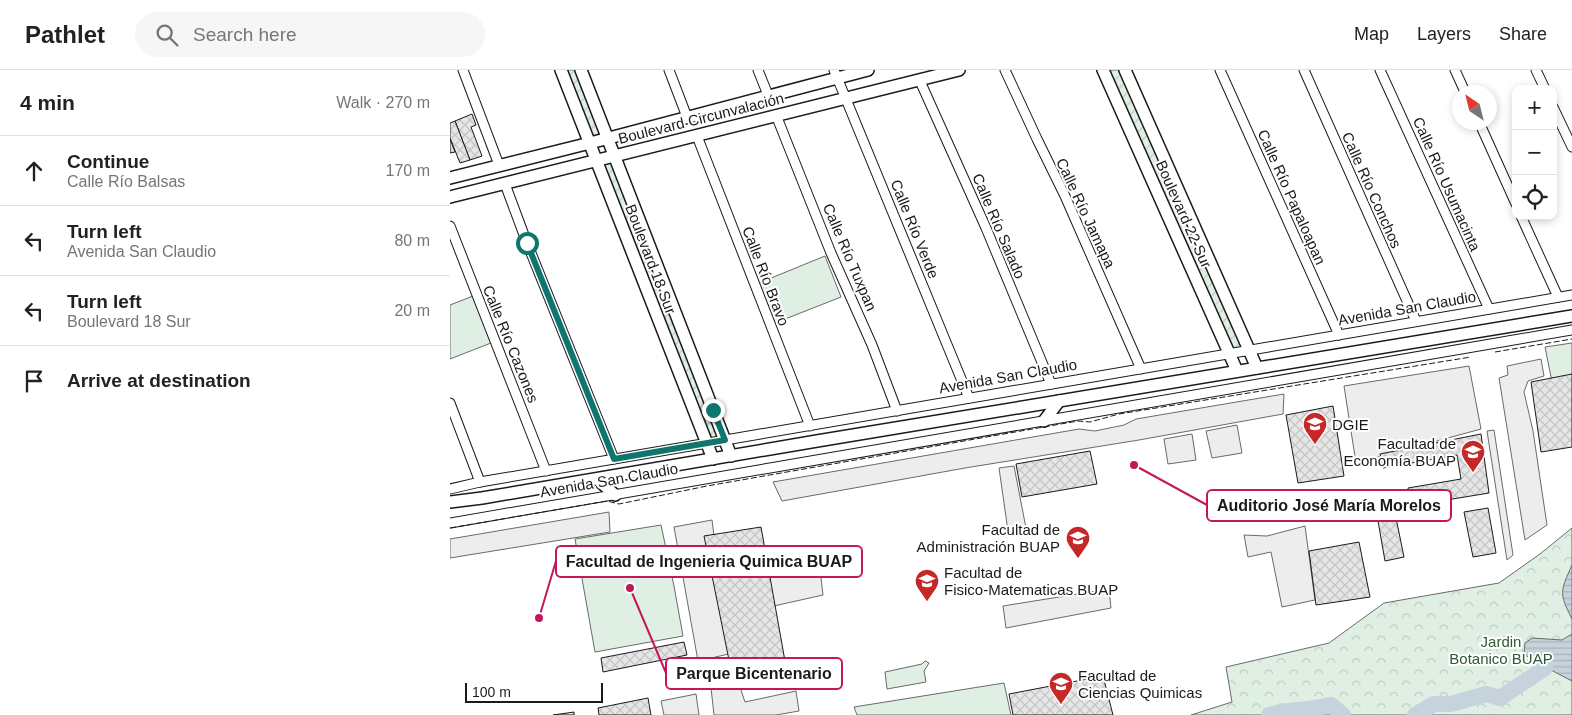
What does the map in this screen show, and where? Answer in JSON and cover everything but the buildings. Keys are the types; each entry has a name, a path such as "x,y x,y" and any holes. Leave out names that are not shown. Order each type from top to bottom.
{"street":[{"path":"464,70 499,165"},
{"name":"Boulevard 18 Sur","path":"561,70 713,459"},
{"name":"Boulevard 18 Sur","path":"581,70 731,456"},
{"path":"670,70 687,117"},
{"path":"758,70 768,95"},
{"name":"Boulevard Circunvalación","path":"450,178 608,139 768,95 835,74 868,70"},
{"name":"Boulevard Circunvalación","path":"450,198 614,155 959,70"},
{"name":"Calle Río Jamapa","path":"1005,70 1065,196 1141,369"},
{"name":"Boulevard 22 Sur","path":"1103,70 1237,371"},
{"name":"Boulevard 22 Sur","path":"1125,70 1256,368"},
{"name":"Calle Río Papaloapan","path":"1220,70 1339,334"},
{"name":"Calle Río Conchos","path":"1304,70 1416,321"},
{"name":"Calle Río Usumacinta","path":"1380,70 1488,309"},
{"path":"1455,70 1462,85"},
{"path":"1536,70 1543,85"},
{"name":"Calle Río Verde","path":"835,74 969,398"},
{"name":"Calle Río Salado","path":"920,81 986,228 1051,384"},
{"name":"Calle Río Tuxpan","path":"776,115 831,253 872,345 897,411"},
{"path":"1557,115 1572,147"},
{"path":"1483,130 1512,195"},
{"name":"Calle Río Bravo","path":"697,136 810,426"},
{"path":"505,184 614,459"},
{"path":"1523,220 1558,297"},
{"name":"Calle Río Cazones","path":"450,226 546,471"},
{"path":"1193,272 1211,264"},
{"name":"Avenida San Claudio","path":"450,489 480,482 1572,294"},
{"name":"Avenida San Claudio","path":"450,503 1572,316"},
{"name":"Avenida San Claudio","path":"450,523 1572,330"},
{"path":"1044,421 1059,401"},
{"path":"450,404 480,482"},
{"path":"597,479 614,494"}],"green space":[{"path":"560,70 581,70 607,135 589,140"},
{"path":"1104,70 1125,70 1249,350 1230,353"},
{"path":"616,157 725,440 707,443 597,162"},
{"path":"825,256 841,297 775,323 759,283"},
{"path":"473,296 491,343 450,359 450,305"},
{"path":"1572,343 1572,384 1553,387 1545,347"},
{"path":"661,525 683,636 595,652 575,539"},
{"name":"Jardin Botanico BUAP","path":"1572,528 1572,715 1191,715 1232,702 1226,667 1329,643 1384,603 1499,583 1540,554"},
{"path":"925,661 929,663 924,671 926,682 887,689 885,672 922,664"},
{"path":"1004,683 1011,715 857,715 854,707"}],"shaded area":[{"path":"1541,359 1544,376 1528,381 1524,392 1533,431 1547,525 1525,540 1499,378 1508,375 1507,366"},
{"path":"1469,366 1481,429 1356,463 1344,386"},
{"path":"1284,394 1283,414 1139,440 965,468 782,501 773,482 1079,429 1095,431 1124,425 1136,419"},
{"path":"1237,425 1242,453 1212,458 1206,431"},
{"path":"1494,430 1513,555 1507,560 1487,431"},
{"path":"1192,434 1196,460 1168,464 1164,439"},
{"path":"1014,466 1026,528 1008,531 999,468"},
{"path":"609,512 610,532 450,558 450,539"},
{"path":"712,520 722,599 759,566 787,559 791,573 820,569 823,595 729,616 733,653 698,661 674,527"},
{"path":"1305,526 1315,600 1282,607 1271,552 1248,557 1244,535 1267,536"},
{"path":"1572,565 1572,619 1563,598 1563,587"},
{"path":"1109,589 1111,608 1006,628 1003,606"},
{"path":"1572,634 1572,681 1530,659 1524,653 1525,643 1532,638 1562,640"},
{"path":"739,684 745,702 796,691 799,711 776,715 714,715 711,688"},
{"path":"696,694 699,715 664,715 661,701"}],"waterway":[{"path":"1415,715 1434,704 1451,704 1486,694 1500,698 1545,668"},
{"path":"1269,715 1331,705 1343,715"}],"fence":[{"path":"1495,352 1572,339"},
{"path":"450,528 607,501 619,504 707,486 1078,421 1090,422 1119,414 1471,357"}],"place":[{"name":"DGIE","path":"1315,445"},
{"name":"Auditorio José María Morelos","path":"1134,465"},
{"name":"Facultad de Economía BUAP","path":"1473,473"},
{"name":"Facultad de Administración BUAP","path":"1078,559"},
{"name":"Parque Bicentenario","path":"630,588"},
{"name":"Facultad de Fisico-Matematicas BUAP","path":"927,602"},
{"name":"Facultad de Ingenieria Quimica BUAP","path":"539,618"},
{"name":"Facultad de Ciencias Quimicas","path":"1061,705"}],"route":[{"path":"527,243 614,459 725,440 713,410"}]}
